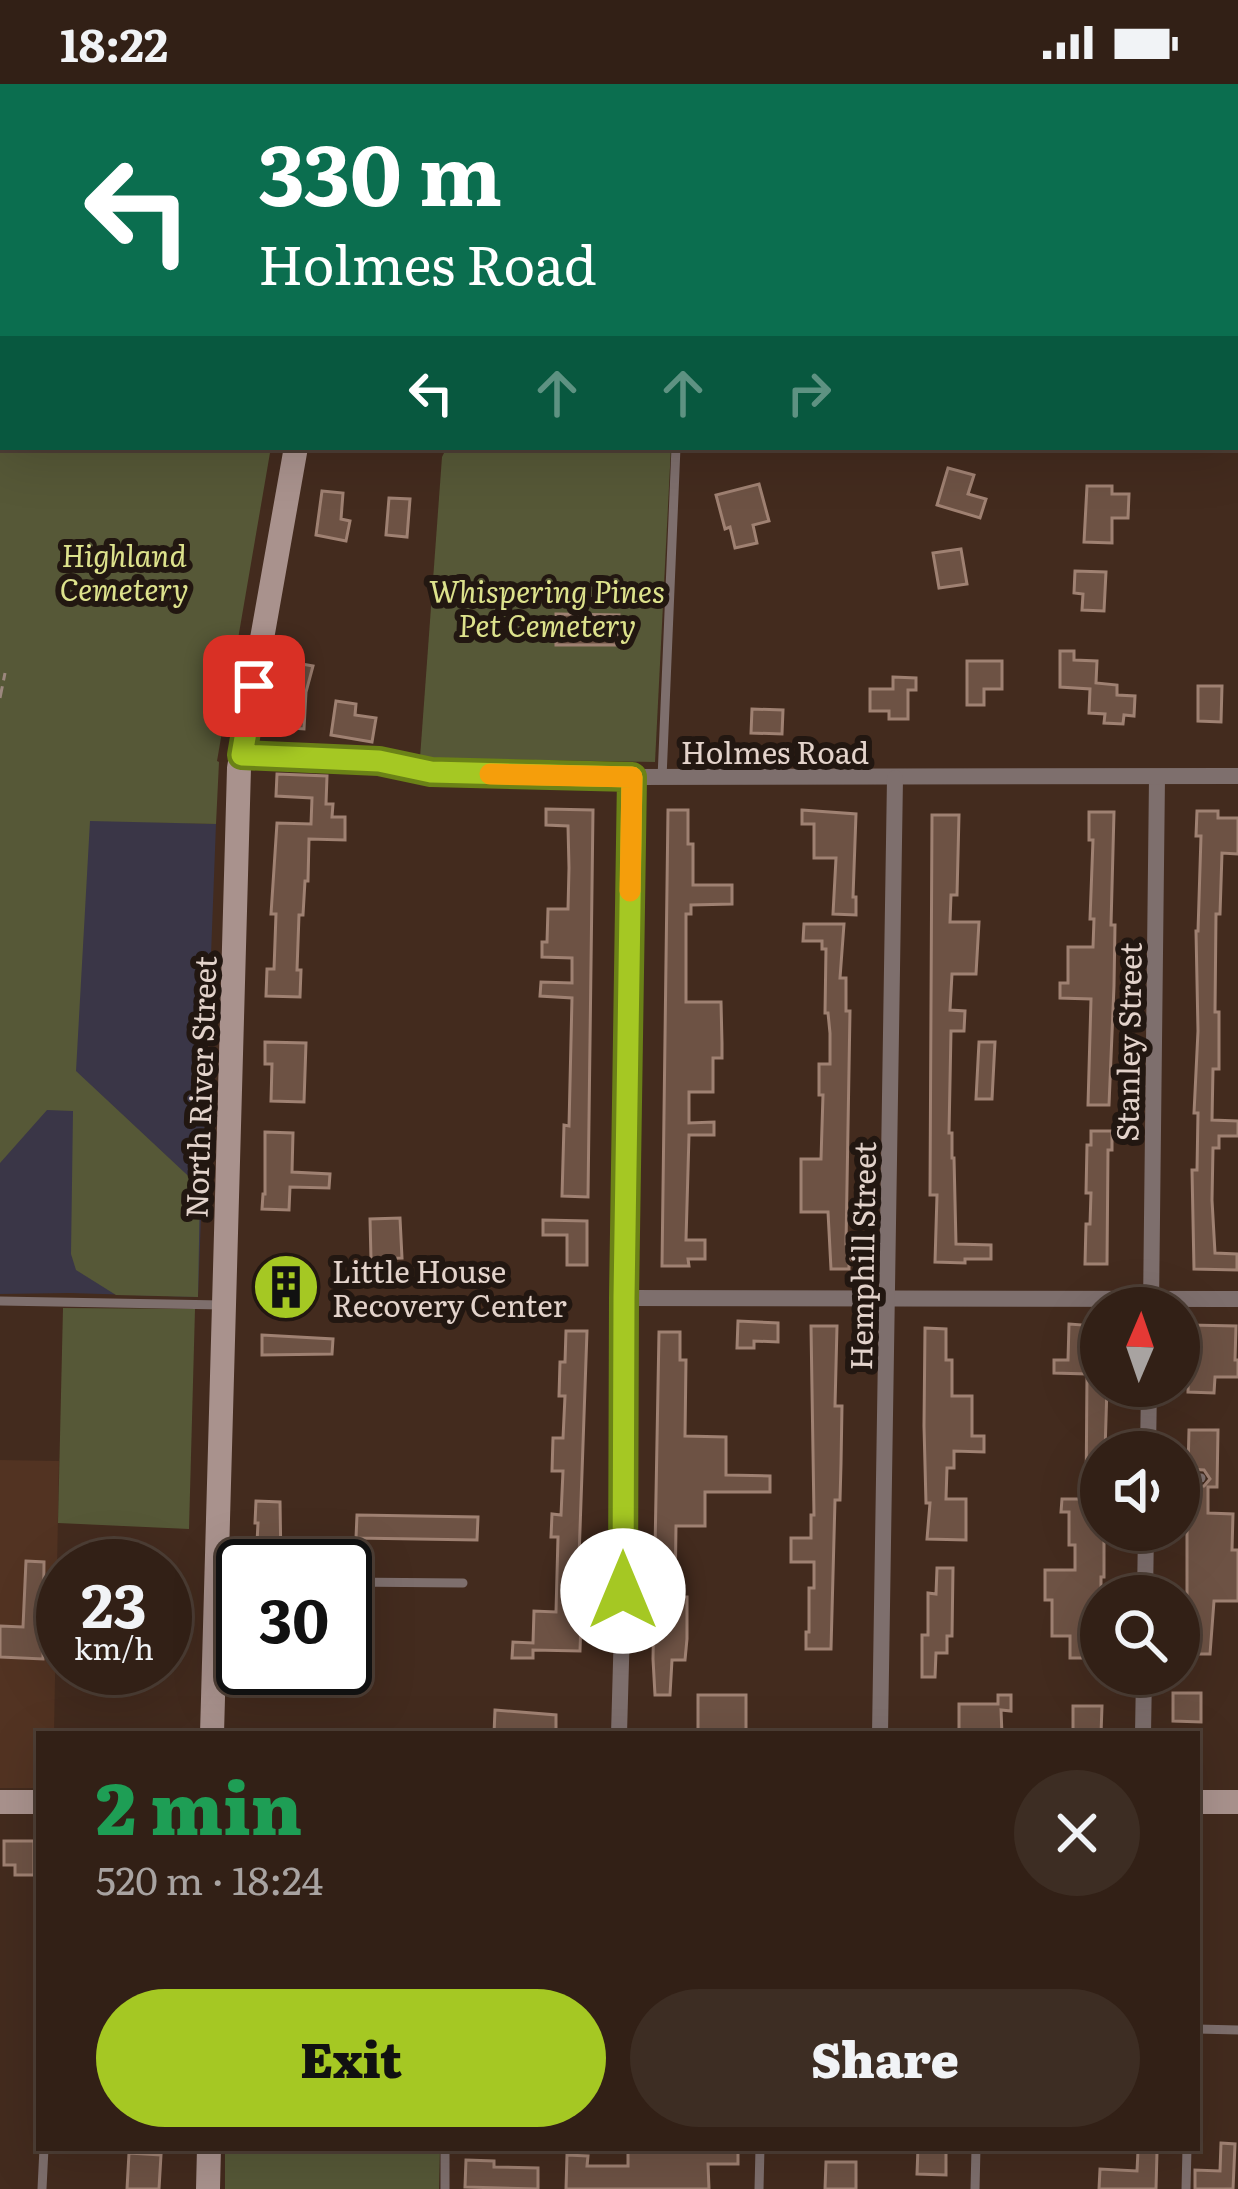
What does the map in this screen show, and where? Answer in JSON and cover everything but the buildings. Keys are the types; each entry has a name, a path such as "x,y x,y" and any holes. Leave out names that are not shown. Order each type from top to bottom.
{"street":[{"name":"North River Street","path":"212,1731 242,755 295,450"},
{"name":"Holmes Road","path":"632,777 1238,776"},
{"path":"619,1731 632,777"},
{"name":"Stanley Street","path":"1151,1287 1157,777"},
{"name":"Hemphill Street","path":"880,1731 896,778"},
{"path":"624,1298 1080,1302"},
{"path":"1200,1301 1238,1299"},
{"path":"1143,1731 1144,1695"},
{"path":"0,1802 36,1802"},
{"path":"1200,1802 1238,1802"},
{"path":"208,2189 209,2151"}],"lane":[{"path":"662,778 676,450"},
{"name":"Holmes Road","path":"242,755 379,761 431,772 632,777"},
{"path":"0,1300 223,1305"},
{"path":"372,1582 463,1583"},
{"path":"1200,2030 1238,2030"},
{"path":"43,2189 44,2151"},
{"path":"445,2151 445,2189"},
{"path":"759,2189 760,2151"},
{"path":"975,2189 976,2151"},
{"path":"1186,2189 1187,2151"}],"path":[{"path":"0,698 5,673"}],"shaded area":[{"path":"90,820 216,824 198,1297 0,1294 0,944"},
{"path":"0,1460 59,1461 58,1539 36,1539 36,1695 55,1695 54,1731 36,1731 36,1788 0,1788"}],"green space":[{"name":"Highland Cemetery","path":"0,450 270,450 217,761 216,824 90,821 76,1071 200,1187 198,1297 116,1295 76,1270 71,1254 73,1111 47,1110 0,1163"},
{"name":"Whispering Pines Pet Cemetery","path":"446,450 671,450 655,762 420,758"},
{"path":"63,1308 195,1309 189,1529 58,1523"},
{"path":"225,2151 440,2151 439,2189 225,2189"}],"slow traffic":[{"path":"490,774 632,777 630,891"}],"place":[{"name":"Little House Recovery Center","path":"286,1287"}],"route":[{"path":"254,686 242,755 379,761 431,772 632,777 623,1591"}]}
